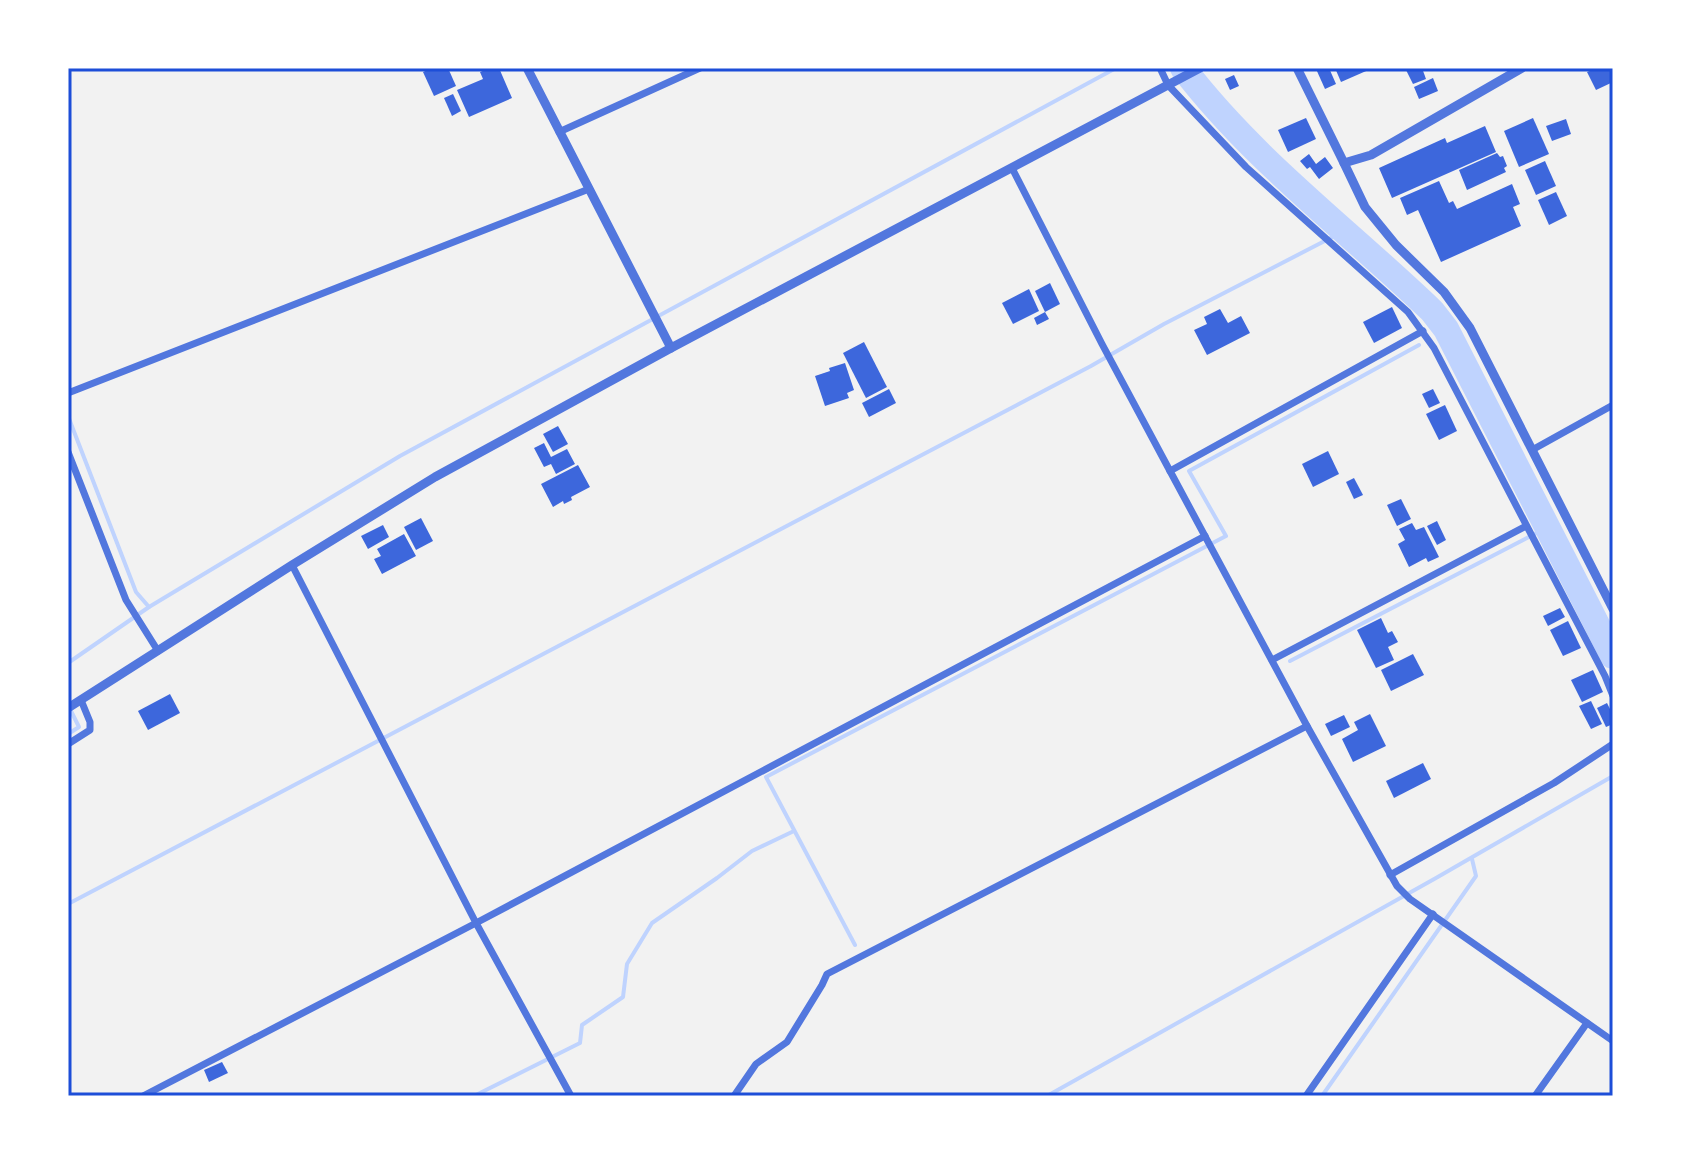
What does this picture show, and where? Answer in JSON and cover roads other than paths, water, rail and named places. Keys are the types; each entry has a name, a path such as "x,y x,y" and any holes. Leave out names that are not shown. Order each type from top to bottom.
{"street":[{"path":"527,68 671,348"},
{"path":"559,132 700,68"},
{"path":"1160,68 1168,85 1246,167 1408,312 1423,331 1613,696"},
{"path":"68,744 90,730 90,722 75,704 435,477 671,348 1200,68"},
{"path":"1297,68 1365,207 1396,245 1444,292 1470,328 1613,609"},
{"path":"1344,163 1371,155 1522,68"},
{"path":"1012,168 1105,351 1397,886 1410,899 1613,1041"},
{"path":"68,393 589,189"},
{"path":"1170,471 1423,331"},
{"path":"1532,450 1613,405"},
{"path":"68,452 126,600 158,651"},
{"path":"68,483 78,479"},
{"path":"1272,660 1527,529"},
{"path":"143,1096 1206,538"},
{"path":"292,565 476,923 571,1096"},
{"path":"734,1096 756,1064 787,1042 827,974 1307,726"},
{"path":"1390,875 1554,783 1613,744"},
{"path":"1306,1096 1436,916"},
{"path":"1535,1096 1587,1023"}],"waterway":[{"path":"68,663 149,607 400,456 1116,68"},
{"path":"1183,68 1271,165 1400,281 1446,329 1613,656"},
{"path":"68,904 1344,231"},
{"path":"1438,335 1446,329"},
{"path":"855,945 766,777 1226,536 1189,471 1419,345"},
{"path":"68,416 136,592 149,607"},
{"path":"1290,661 1548,527"},
{"path":"68,734 79,727 70,709"},
{"path":"1047,1096 1613,776"},
{"path":"474,1096 580,1043 582,1025 623,997 627,964 652,923 752,851 794,831"},
{"path":"1322,1096 1476,876 1472,859"}]}
